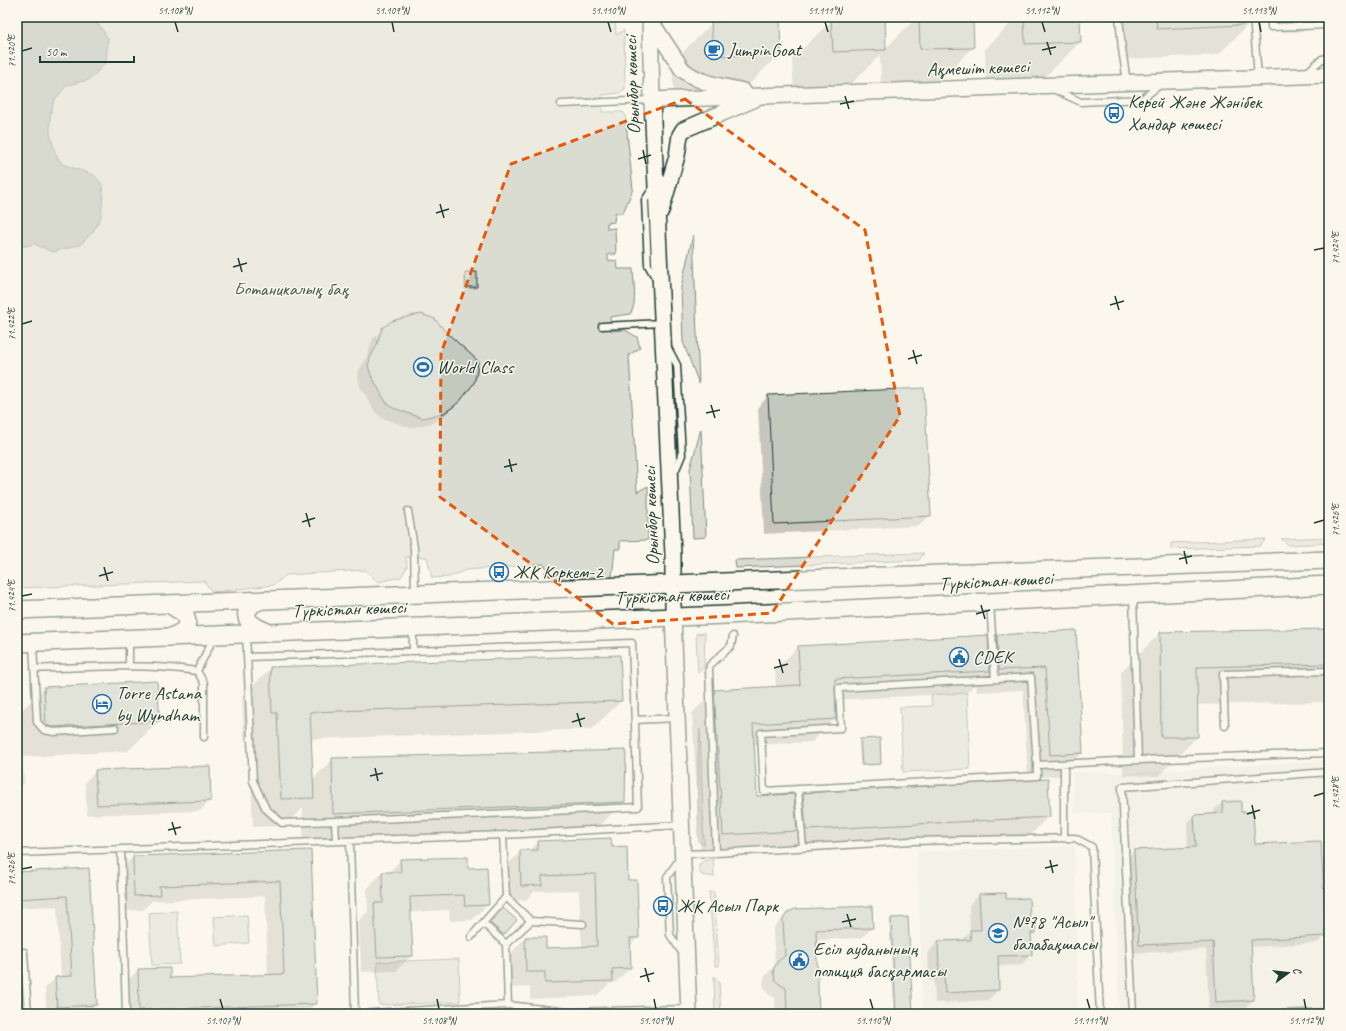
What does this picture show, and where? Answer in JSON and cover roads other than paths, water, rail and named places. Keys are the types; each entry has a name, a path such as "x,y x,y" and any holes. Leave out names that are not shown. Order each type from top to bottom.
{"main road":[{"name":"Түркістан көшесі","path":"17,610 1329,560"},
{"name":"Түркістан көшесі","path":"25,642 413,628 673,616 734,615 1329,585"},
{"path":"262,600 252,604 247,613 247,619 254,627 270,633"},
{"path":"169,604 185,614 187,622 185,630 172,637"}],"street":[{"path":"650,18 682,69 688,75 701,81 763,96"},
{"name":"Орынбор көшесі","path":"650,18 652,100 673,555 673,616 689,1011"},
{"name":"Ақмешіт көшесі","path":"652,100 1329,75"},
{"path":"658,222 677,156 680,135 683,130 763,96"}],"lane":[{"path":"1120,17 1122,49 1127,82"},
{"path":"1253,17 1258,78"},
{"path":"1271,17 1271,27 1329,25"},
{"path":"1302,76 1322,59 1329,58"},
{"path":"1046,85 1081,102 1142,100 1164,81"},
{"path":"561,104 652,100"},
{"path":"656,184 645,200 648,266 661,287"},
{"path":"602,326 662,323"},
{"path":"408,511 414,548 416,594"},
{"path":"1133,595 1138,760"},
{"path":"990,602 995,679"},
{"path":"413,628 413,651"},
{"path":"246,634 247,657 253,781 266,809 282,823 638,807 632,644 247,657"},
{"path":"197,671 216,635"},
{"path":"716,853 709,670 710,665 731,646 733,636"},
{"path":"128,638 129,666"},
{"path":"25,642 34,669 37,722 44,730 54,732 115,728"},
{"path":"34,669 129,666 179,668 197,671"},
{"path":"197,671 204,683 204,737"},
{"path":"1225,726 1223,674 1329,671"},
{"path":"1031,677 1037,765 1037,776 764,791 761,733 841,728 839,688 1031,677"},
{"path":"635,720 677,718"},
{"path":"1037,765 1329,753"},
{"path":"1064,764 1064,837"},
{"path":"1133,1014 1122,787 1329,772"},
{"path":"798,789 803,848"},
{"path":"335,821 336,841"},
{"path":"17,854 504,835 681,825"},
{"path":"471,937 506,897 504,835"},
{"path":"683,854 910,841 1075,838 1092,847 1100,1014"},
{"path":"350,841 355,1014"},
{"path":"121,849 126,1014"},
{"path":"506,897 531,921 583,924"},
{"path":"506,944 531,921"},
{"path":"483,923 506,944 508,1005"},
{"path":"24,952 28,1014"},
{"path":"346,1014 508,1005 569,1013 689,1011"},
{"path":"1282,1014 1329,1012"}],"place":[{"name":"JumpinGoat","path":"714,50"},
{"name":"Керей Және Жәнібек Хандар көшесі","path":"1114,113"},
{"name":"World Class","path":"423,367"},
{"name":"ЖК Коркем-2","path":"499,572"},
{"name":"CDEK","path":"959,657"},
{"name":"Torre Astana by Wyndham","path":"102,704"},
{"name":"ЖК Асыл Парк","path":"663,906"},
{"name":"№78 \"Асыл\" балабақшасы","path":"998,933"},
{"name":"Есіл ауданының полиция басқармасы","path":"799,960"}],"park label":[{"name":"Ботаникалық бақ","path":"291,289"}]}
